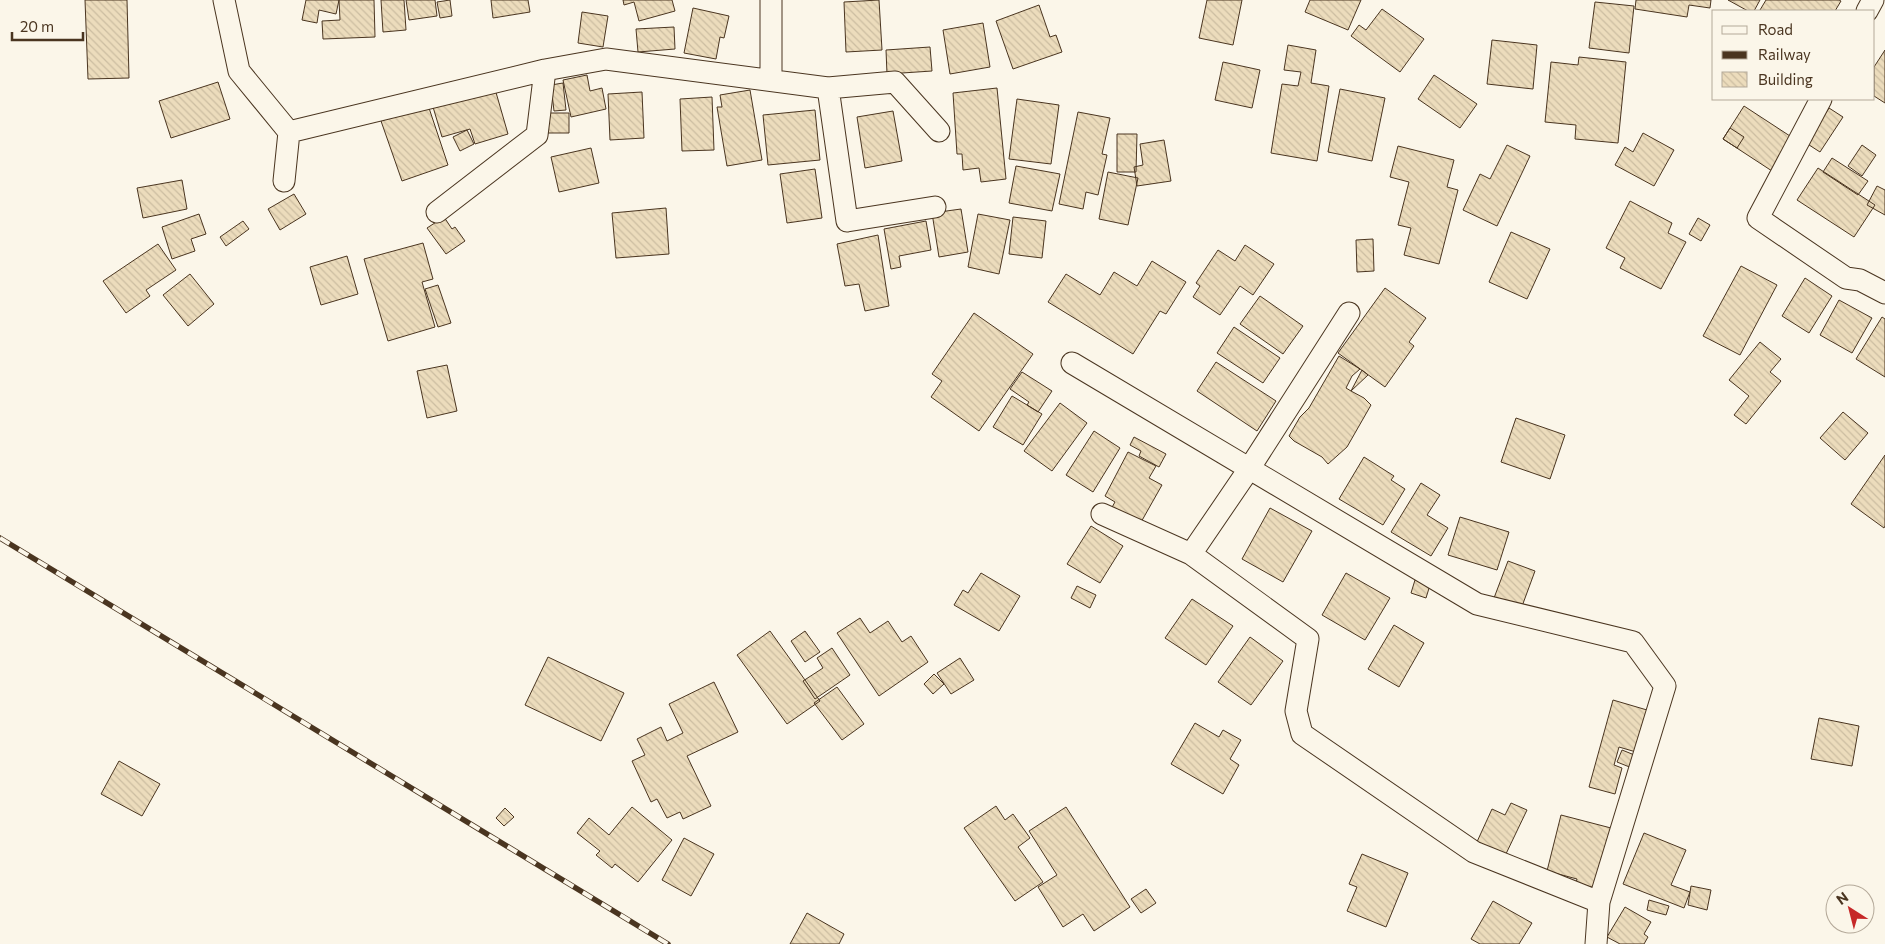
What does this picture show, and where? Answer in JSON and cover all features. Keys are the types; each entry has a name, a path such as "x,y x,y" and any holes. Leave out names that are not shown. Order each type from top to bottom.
{"street":[{"path":"224,0 239,71 289,132 284,181"},
{"path":"771,0 771,79"},
{"path":"289,132 545,70 606,59 771,79 828,88 895,82 939,131"},
{"path":"436,212 537,135 545,70"},
{"path":"828,88 847,221 934,207"},
{"path":"1820,100 1758,218 1846,278 1860,280 1885,293"},
{"path":"1191,554 1249,469 1349,313"},
{"path":"1072,363 1477,604 1633,642 1665,686 1599,902 1596,944"},
{"path":"1102,514 1191,554 1308,639 1296,711 1302,734 1474,852 1599,902"}],"building":[{"path":"85,0 127,0 129,78 88,79"},
{"path":"306,0 339,0 336,14 319,10 317,23 302,20"},
{"path":"339,0 374,0 375,37 323,39 322,21 340,20"},
{"path":"381,0 404,0 406,30 383,32"},
{"path":"406,0 435,0 437,16 409,20"},
{"path":"450,0 452,16 440,18 437,2"},
{"path":"491,0 528,0 530,12 493,18"},
{"path":"623,0 672,0 675,11 639,21 634,2 624,5"},
{"path":"879,0 882,50 846,52 844,2"},
{"path":"1207,0 1242,0 1233,45 1199,38"},
{"path":"1310,0 1361,0 1348,30 1305,12"},
{"path":"1636,0 1711,0 1710,8 1689,5 1687,17 1635,9"},
{"path":"1728,0 1760,0 1755,10 1746,10"},
{"path":"1766,0 1841,1 1836,10 1760,10"},
{"path":"1595,2 1634,6 1629,53 1589,48"},
{"path":"1039,5 1050,37 1056,35 1062,52 1013,69 996,21"},
{"path":"693,8 729,16 724,38 720,37 716,59 684,53"},
{"path":"1382,9 1424,39 1400,72 1351,36 1359,25 1366,30"},
{"path":"582,12 608,16 603,47 578,43"},
{"path":"983,23 990,67 950,74 943,30"},
{"path":"674,27 675,49 638,52 636,29"},
{"path":"1492,40 1537,45 1533,89 1487,84"},
{"path":"1288,45 1316,50 1311,83 1329,86 1317,161 1271,153 1282,84 1298,86 1301,72 1284,70"},
{"path":"930,47 932,71 887,74 886,50"},
{"path":"1885,50 1885,103 1875,97 1875,65"},
{"path":"1579,57 1626,62 1618,143 1575,139 1576,125 1545,122 1551,62 1578,65"},
{"path":"1223,62 1260,70 1252,108 1215,100"},
{"path":"587,75 590,91 602,88 606,109 571,117 563,80"},
{"path":"1434,75 1477,104 1460,128 1418,99"},
{"path":"218,82 230,119 171,138 159,101"},
{"path":"563,83 566,110 554,111 551,85"},
{"path":"997,88 1006,179 981,182 979,168 963,170 962,154 957,154 953,93"},
{"path":"495,89 508,134 475,144 470,129 442,137 433,107"},
{"path":"1340,89 1385,98 1372,161 1328,152"},
{"path":"750,90 762,160 727,166 717,107 722,107 720,95"},
{"path":"642,92 644,138 610,140 608,94"},
{"path":"712,97 714,150 682,151 680,99"},
{"path":"1017,99 1059,105 1051,164 1009,159"},
{"path":"428,105 448,165 402,181 381,121"},
{"path":"1744,106 1793,138 1772,171 1723,139"},
{"path":"1829,108 1843,117 1820,152 1806,143"},
{"path":"815,110 820,160 768,165 763,115"},
{"path":"893,111 902,161 865,168 857,117"},
{"path":"1078,112 1110,118 1102,154 1107,155 1098,195 1086,192 1083,209 1059,204"},
{"path":"545,113 569,113 569,133 545,133"},
{"path":"1730,128 1744,137 1737,148 1723,139"},
{"path":"467,130 474,144 460,151 453,137"},
{"path":"1643,133 1674,150 1654,186 1615,165 1625,147 1633,152"},
{"path":"1117,134 1137,134 1136,172 1117,172"},
{"path":"1164,140 1171,181 1137,186 1134,167 1143,165 1140,144"},
{"path":"1507,145 1530,156 1497,226 1463,210 1480,174 1490,179"},
{"path":"1862,145 1876,155 1862,176 1848,166"},
{"path":"1398,146 1454,160 1447,187 1458,190 1439,264 1404,255 1411,228 1398,225 1409,182 1390,177"},
{"path":"591,148 599,183 559,192 551,157"},
{"path":"1832,158 1868,181 1858,195 1823,172"},
{"path":"1016,166 1060,174 1052,211 1009,203"},
{"path":"1818,168 1875,205 1854,237 1797,200"},
{"path":"815,169 822,218 787,223 780,174"},
{"path":"1108,172 1138,178 1128,225 1099,219"},
{"path":"182,180 187,209 143,218 137,188"},
{"path":"1877,186 1885,190 1885,215 1867,205"},
{"path":"294,194 306,214 280,230 268,209"},
{"path":"1630,201 1672,223 1668,233 1686,242 1661,289 1620,268 1625,258 1606,248"},
{"path":"666,208 669,254 616,258 612,213"},
{"path":"961,209 968,252 939,257 932,213"},
{"path":"199,214 206,234 191,239 195,251 172,259 162,227"},
{"path":"978,214 1010,220 999,274 968,267"},
{"path":"444,217 452,229 455,227 465,241 446,254 427,228"},
{"path":"1013,217 1046,221 1042,258 1009,254"},
{"path":"1698,218 1710,225 1701,241 1689,234"},
{"path":"243,221 249,229 226,246 220,237"},
{"path":"926,221 931,250 899,256 901,267 891,269 884,229"},
{"path":"1511,232 1550,249 1527,299 1489,282"},
{"path":"878,235 889,306 865,311 859,284 845,286 837,244"},
{"path":"1373,239 1374,271 1357,272 1356,240"},
{"path":"423,243 433,279 422,282 435,327 388,341 364,259"},
{"path":"158,244 176,270 146,290 150,296 126,313 103,281"},
{"path":"1245,245 1274,264 1253,295 1240,286 1220,315 1193,297 1200,286 1196,283 1218,250 1235,261"},
{"path":"347,256 358,294 321,305 310,267"},
{"path":"1152,261 1186,282 1166,314 1160,311 1133,354 1048,302 1066,274 1100,295 1114,272 1137,286"},
{"path":"1741,266 1777,285 1740,355 1703,336"},
{"path":"190,274 214,304 188,326 163,295"},
{"path":"1805,278 1832,296 1809,333 1782,316"},
{"path":"438,285 451,323 438,327 425,289"},
{"path":"1385,288 1426,318 1409,342 1414,346 1385,387 1338,353"},
{"path":"1260,296 1303,326 1283,354 1240,324"},
{"path":"1839,300 1872,318 1852,353 1820,335"},
{"path":"974,313 1033,354 979,431 931,397 942,381 932,374"},
{"path":"1882,317 1885,319 1885,377 1856,359"},
{"path":"1234,327 1280,358 1263,383 1217,353"},
{"path":"1760,342 1781,359 1770,372 1781,381 1746,424 1734,415 1749,396 1729,380"},
{"path":"1339,356 1360,369 1352,376 1346,388 1364,398 1371,405 1347,447 1328,464 1322,457 1294,441 1289,436 1300,417 1309,408"},
{"path":"1216,362 1276,401 1257,431 1197,391"},
{"path":"447,365 457,411 427,418 417,371"},
{"path":"1362,370 1368,375 1351,391"},
{"path":"1022,372 1052,391 1038,412 1027,405 1029,402 1010,389"},
{"path":"1012,396 1042,414 1023,445 993,427"},
{"path":"1060,403 1087,423 1052,471 1024,451"},
{"path":"1843,412 1868,433 1845,460 1820,438"},
{"path":"1516,418 1565,435 1550,479 1501,462"},
{"path":"1094,431 1120,448 1093,492 1066,475"},
{"path":"1134,437 1166,454 1159,467 1139,456 1141,451 1130,445"},
{"path":"1128,452 1156,466 1149,478 1162,485 1140,524 1111,509 1115,502 1105,496"},
{"path":"1885,455 1885,526 1884,528 1851,504"},
{"path":"1364,457 1394,476 1391,480 1405,489 1383,525 1339,499"},
{"path":"1421,483 1440,495 1427,515 1448,528 1431,556 1391,532"},
{"path":"1270,508 1312,531 1283,582 1242,559"},
{"path":"1460,517 1509,532 1497,570 1448,555"},
{"path":"1091,526 1123,546 1100,583 1067,564"},
{"path":"1508,561 1535,571 1521,609 1494,598"},
{"path":"981,573 1020,596 999,631 954,605 963,590 968,593"},
{"path":"1346,573 1390,598 1365,640 1322,615"},
{"path":"1415,580 1430,585 1426,598 1411,593"},
{"path":"1077,586 1096,595 1090,608 1071,598"},
{"path":"1192,599 1233,626 1206,665 1165,638"},
{"path":"860,618 870,633 888,621 902,642 911,636 928,662 879,696 837,633"},
{"path":"1394,625 1424,643 1399,687 1368,669"},
{"path":"770,631 820,701 787,724 737,655"},
{"path":"805,631 820,652 805,662 791,641"},
{"path":"1250,637 1283,661 1251,705 1218,682"},
{"path":"832,648 850,675 815,699 803,681 823,668 817,658"},
{"path":"548,657 624,693 601,741 525,705"},
{"path":"960,658 974,680 951,694 937,673"},
{"path":"934,674 944,684 933,694 924,684"},
{"path":"714,682 738,732 687,756 711,806 683,819 680,812 667,818 657,799 651,802 632,761 645,755 637,739 661,727 667,741 683,733 669,704"},
{"path":"837,687 864,724 842,740 814,703"},
{"path":"1613,700 1647,710 1636,752 1619,747 1614,765 1622,768 1615,794 1589,787"},
{"path":"1819,718 1859,726 1852,766 1811,759"},
{"path":"1195,723 1219,737 1223,730 1241,740 1230,759 1239,765 1223,794 1171,764"},
{"path":"1622,750 1637,756 1632,768 1617,762"},
{"path":"119,761 160,784 142,816 101,794"},
{"path":"1511,803 1527,810 1504,858 1476,844 1492,809 1505,815"},
{"path":"996,806 1005,820 1013,814 1030,838 1018,847 1043,882 1015,901 964,828"},
{"path":"632,807 672,840 638,882 615,864 612,868 596,855 600,851 577,833 589,818 609,835"},
{"path":"1066,807 1130,907 1094,931 1083,914 1063,927 1038,887 1057,875 1029,831"},
{"path":"505,808 514,817 504,826 496,818"},
{"path":"1561,815 1611,828 1595,888 1576,883 1577,879 1547,871"},
{"path":"1644,833 1686,850 1671,885 1690,892 1684,908 1623,884"},
{"path":"684,838 714,854 691,896 662,880"},
{"path":"1362,854 1408,873 1386,927 1347,911 1357,887 1349,884"},
{"path":"1691,886 1711,890 1707,910 1688,905"},
{"path":"1146,889 1156,903 1141,913 1131,899"},
{"path":"1649,900 1669,906 1666,915 1647,910"},
{"path":"1493,901 1532,923 1519,944 1480,944 1471,939"},
{"path":"1625,907 1651,922 1644,934 1648,937 1644,944 1620,944 1607,937"},
{"path":"807,913 844,934 839,944 790,944"}],"railway":[{"path":"0,538 668,944"}]}
